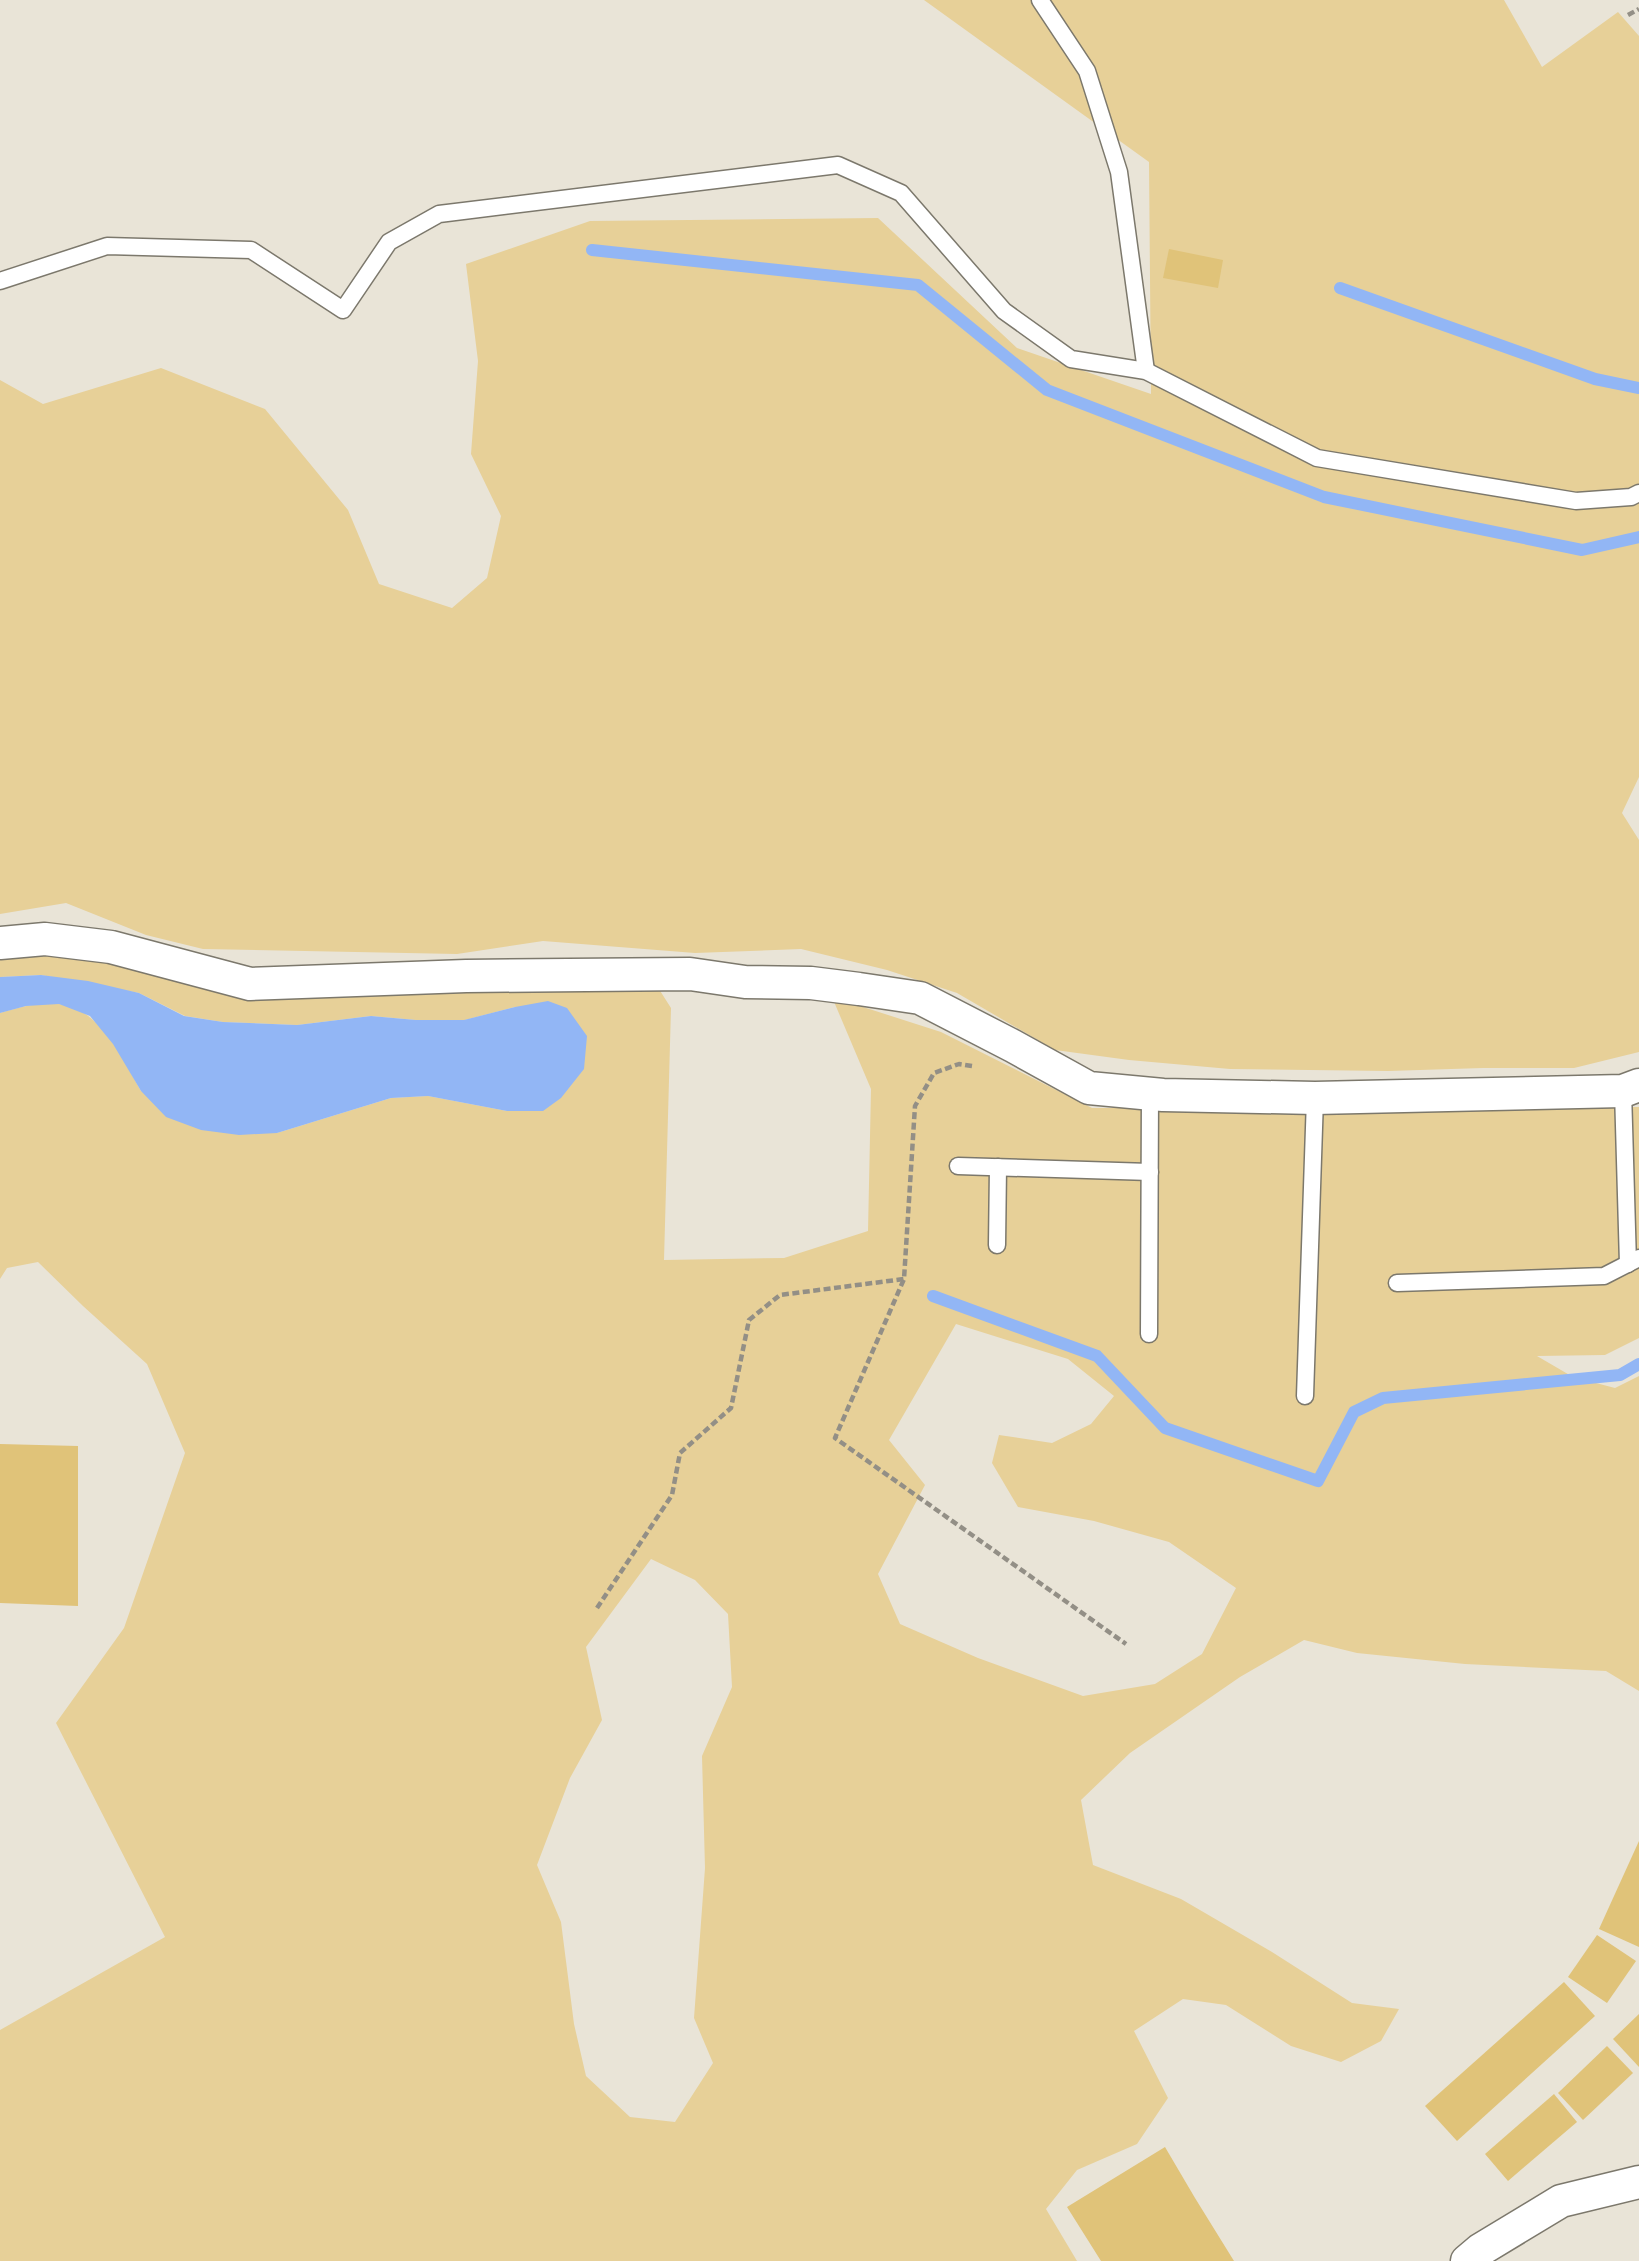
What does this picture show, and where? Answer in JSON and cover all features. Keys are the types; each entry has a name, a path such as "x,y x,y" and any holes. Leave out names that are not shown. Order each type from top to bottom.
{"street":[{"path":"0,943 45,939 111,947 250,984 466,976 690,974 745,982 811,983 859,989 920,998 1090,1088 1150,1093 1315,1098 1631,1088"},
{"path":"1467,2261 1480,2250 1561,2201 1639,2182"}],"lane":[{"path":"1040,0 1087,71 1119,172 1146,372"},
{"path":"0,281 107,246 251,250 343,310 389,242 439,214 838,165 901,193 1004,311 1071,359 1146,372 1317,458 1576,501 1631,497 1639,493"},
{"path":"1397,1283 1604,1276 1633,1261 1631,1088"},
{"path":"1149,1334 1150,1093"},
{"path":"1306,1396 1315,1098"},
{"path":"958,1166 1150,1172"},
{"path":"997,1245 998,1167"}],"path":[{"path":"1628,15 1639,9"},
{"path":"985,1069 959,1064 934,1073 915,1106 904,1279 835,1438 1126,1644"},
{"path":"597,1608 672,1495 680,1453 731,1408 749,1320 780,1295 904,1279"}],"shaded area":[{"path":"924,0 1504,0 1542,67 1618,12 1639,36 1639,777 1622,813 1639,840 1639,1052 1574,1068 1388,1071 1230,1069 1055,1050 957,993 887,970 801,949 695,953 543,941 457,954 203,949 146,935 66,903 0,914 0,380 43,404 161,368 265,409 348,510 379,584 452,608 487,578 501,516 471,454 478,361 466,264 590,221 878,218 1017,348 1151,394 1149,162"},
{"path":"53,947 245,989 657,986 671,1008 664,1260 784,1258 868,1231 871,1089 832,997 941,1032 1092,1108 1639,1107 1639,1338 1605,1355 1537,1356 1573,1377 1615,1388 1639,1376 1639,1691 1606,1671 1465,1664 1357,1653 1304,1640 1240,1677 1130,1753 1081,1800 1093,1865 1181,1899 1352,2003 1399,2009 1381,2041 1341,2062 1291,2046 1226,2005 1183,1999 1134,2031 1168,2098 1137,2144 1077,2170 1046,2209 1077,2261 0,2261 0,2030 165,1937 56,1723 124,1628 185,1453 147,1364 38,1262 7,1268 0,1279 0,1013 44,1003 74,1008 87,1015 109,1037 141,1091 277,1133 391,1098 428,1096 507,1111 515,1007 465,1020 371,1016 297,1025 223,1022 185,1016 139,993 41,975 0,977 0,951","holes":["956,1324 1068,1359 1114,1396 1091,1424 1052,1443 999,1435 992,1463 1018,1507 1094,1521 1169,1542 1236,1588 1202,1654 1155,1684 1083,1696 978,1658 900,1624 878,1574 925,1485 889,1440","651,1559 695,1580 728,1614 732,1687 702,1756 705,1868 694,2018 713,2063 675,2122 630,2117 586,2076 574,2024 561,1922 537,1865 570,1778 602,1720 586,1647"]}],"water":[{"path":"41,975 88,981 139,993 184,1016 223,1022 297,1025 371,1016 464,1020 548,1001 567,1008 587,1036 584,1069 561,1098 543,1111 507,1111 428,1096 391,1098 277,1133 239,1135 201,1130 166,1117 141,1091 113,1044 90,1016 59,1004 26,1006 0,1013 0,977"}],"building":[{"path":"1169,249 1223,260 1218,288 1163,278"},
{"path":"0,1444 78,1446 78,1606 0,1603"},
{"path":"1639,1841 1639,1947 1599,1929"},
{"path":"1597,1935 1636,1961 1607,2003 1568,1977"},
{"path":"1564,1982 1595,2016 1457,2141 1425,2106"},
{"path":"1639,2014 1639,2067 1613,2039"},
{"path":"1607,2046 1633,2073 1583,2120 1558,2093"},
{"path":"1554,2094 1577,2122 1508,2181 1485,2154"},
{"path":"1165,2147 1234,2261 1101,2261 1067,2207"}],"waterway":[{"path":"592,250 918,285 1047,390 1324,497 1582,550 1639,537"},
{"path":"1340,288 1595,379 1639,388"},
{"path":"933,1296 1097,1356 1165,1428 1318,1481 1354,1412 1383,1398 1620,1375 1639,1364"}]}
